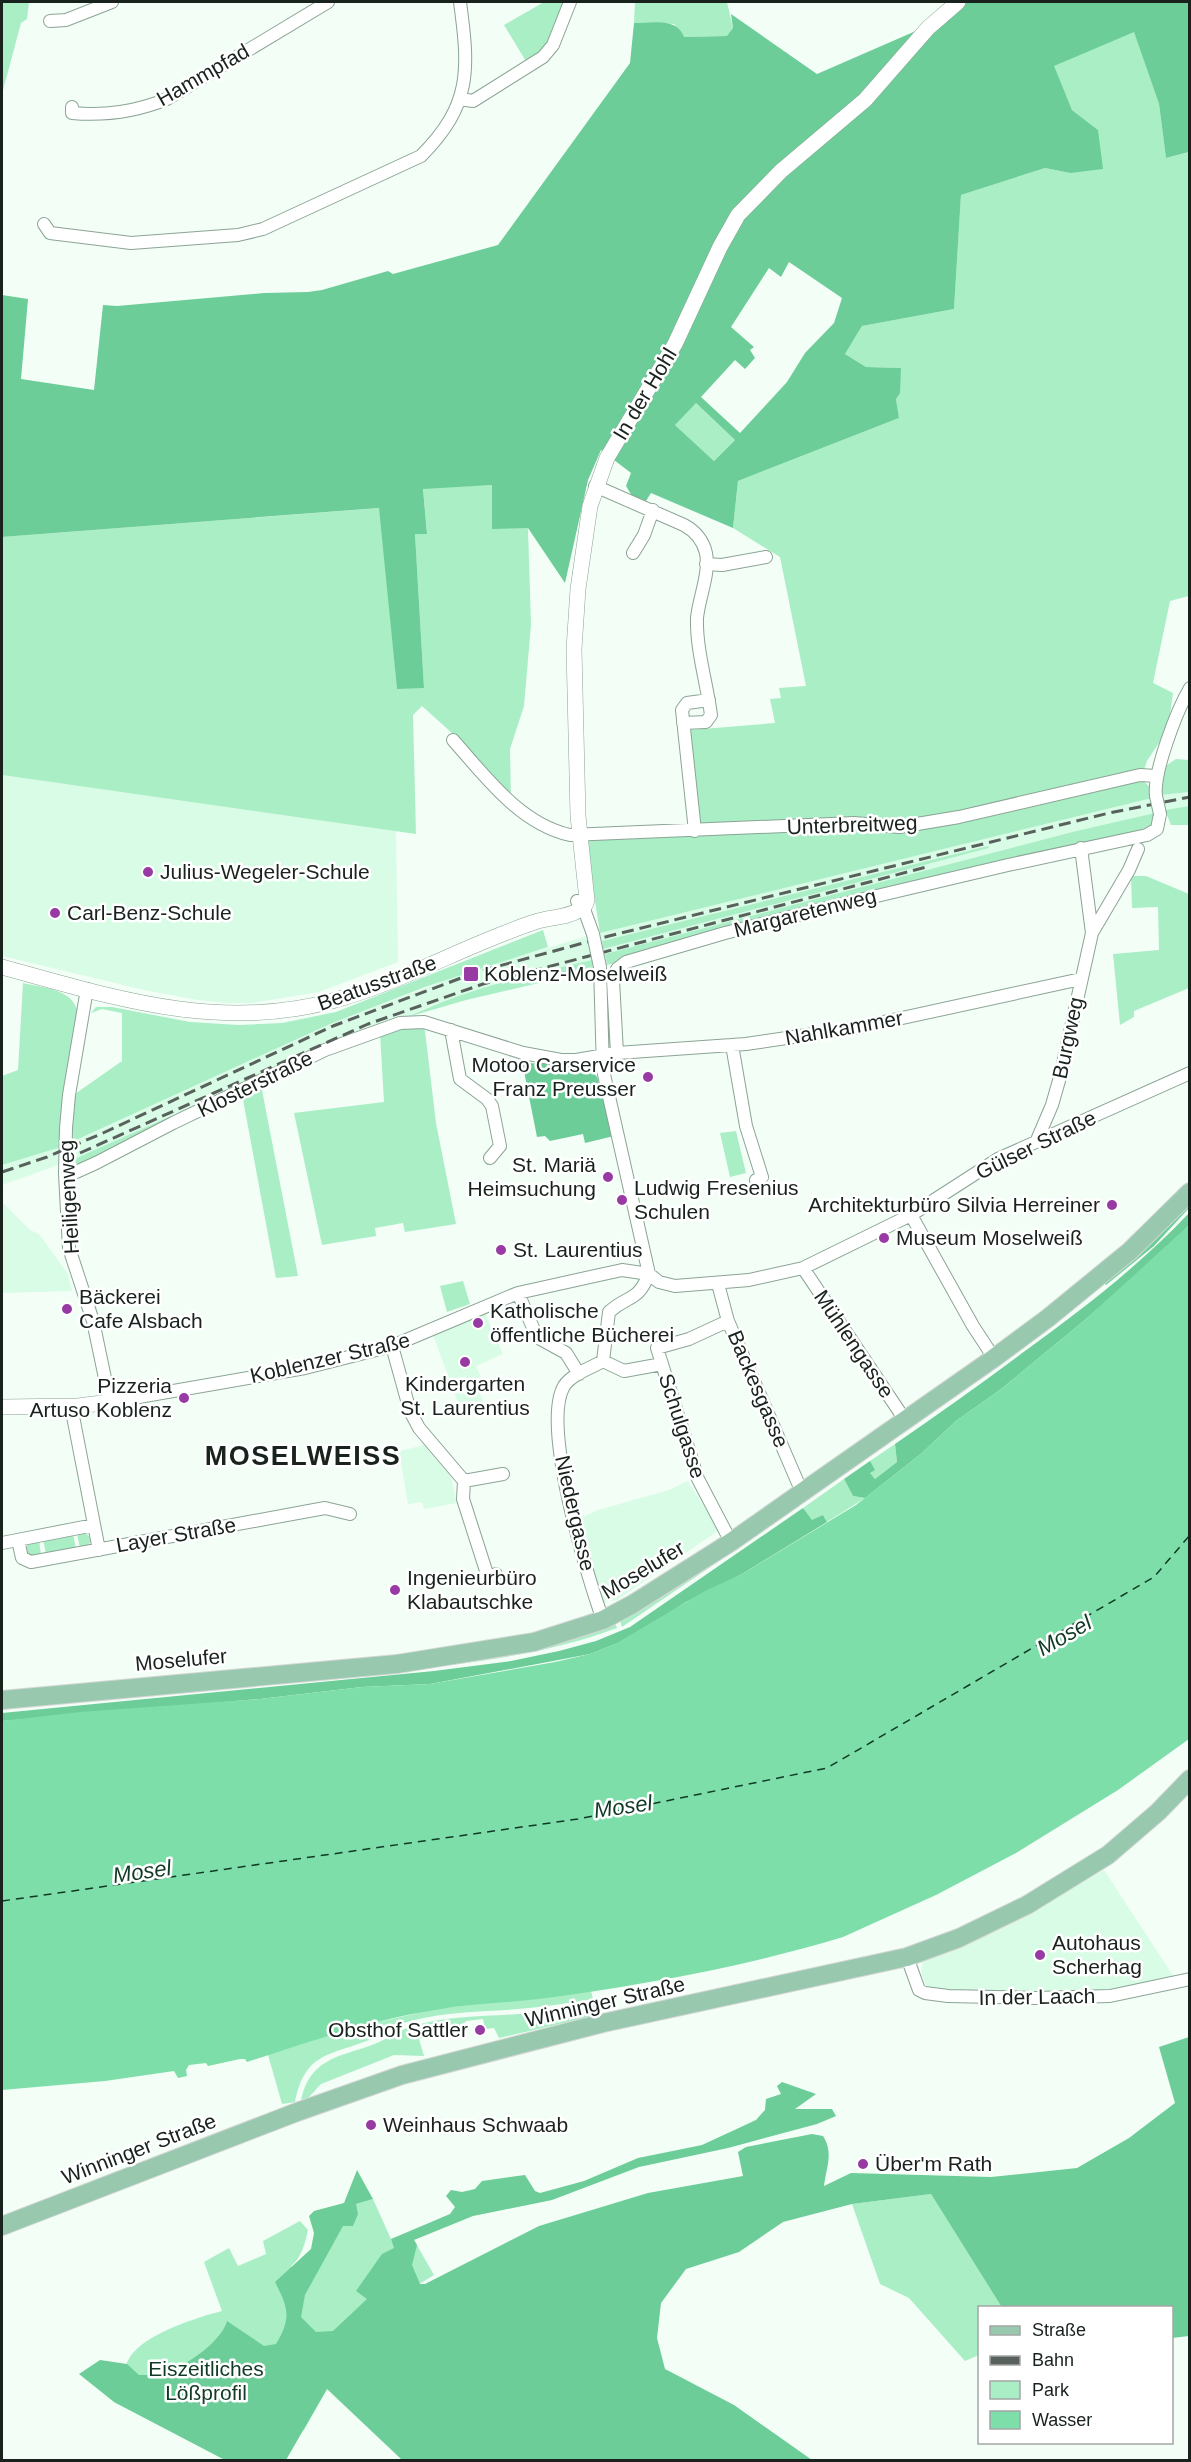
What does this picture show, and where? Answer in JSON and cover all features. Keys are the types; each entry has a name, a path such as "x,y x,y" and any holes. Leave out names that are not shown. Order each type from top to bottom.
{"main road":[{"name":"Moselufer","path":"2,1700 194,1681 328,1671 432,1659 534,1642 603,1620 633,1605 731,1542 994,1358 1123,1257 1158,1226 1190,1192"},
{"name":"Winninger Straße","path":"2,2226 297,2112 411,2072 603,2023 907,1957 959,1938 1028,1905 1065,1883 1129,1838 1190,1779"}],"street":[{"path":"50,21 66,20 112,2"},
{"name":"Hammpfad","path":"72,107 72,113 110,114 143,108 167,99 328,2"},
{"path":"44,224 50,233 131,243 238,235 263,230 420,156 436,141 450,122 464,85 466,45 460,2"},
{"path":"460,99 473,101 543,57 553,45 570,2"},
{"name":"In der Hohl","path":"582,899 574,649 578,589 595,486 607,458 675,344 720,247 738,215 781,171 865,100 928,28 958,2"},
{"path":"595,486 684,525 696,534 703,545 706,564 697,623 711,715 708,720 683,723"},
{"path":"633,553 644,535 653,510"},
{"path":"706,564 722,565 766,557"},
{"path":"1081,848 1151,834 1159,825 1156,776 1182,703 1190,688"},
{"path":"695,831 682,710 687,703 709,700"},
{"name":"Unterbreitweg","path":"453,740 510,802 524,813 567,835 854,823 899,827 959,817 1140,775 1156,776"},
{"name":"Burgweg","path":"1081,848 1092,933"},
{"name":"Margaretenweg","path":"617,1053 613,980 616,969 626,962 784,918 1081,848"},
{"name":"Burgweg","path":"1037,1140 1055,1096 1092,933 1129,870 1138,849"},
{"path":"518,1293 537,1337 566,1353 579,1374 603,1362 607,1316 614,1308 642,1291 649,1274 603,1070 600,967 582,899"},
{"name":"Beatusstraße","path":"2,967 144,1004 199,1013 240,1015 290,1010 354,994 535,922 575,912 582,899"},
{"name":"Nahlkammer","path":"603,1056 732,1045 861,1027 1081,979"},
{"name":"Heiligenweg","path":"87,989 68,1103 65,1174 69,1248 93,1321 110,1402"},
{"name":"Klosterstraße","path":"65,1174 76,1173 173,1123 325,1050 400,1023 424,1023 522,1053 561,1060 603,1056"},
{"path":"451,1030 460,1079 487,1099 492,1106 500,1146 490,1158"},
{"path":"732,1045 746,1126 762,1177 756,1180"},
{"name":"Gülser Straße","path":"649,1274 659,1282 672,1286 749,1280 802,1268 911,1215 998,1159 1190,1073"},
{"path":"911,1215 973,1326 994,1358"},
{"name":"Mühlengasse","path":"802,1268 905,1420"},
{"name":"Koblenzer Straße","path":"2,1407 71,1406 110,1402 305,1368 392,1346 518,1293 622,1270 649,1274"},
{"name":"Backesgasse","path":"718,1284 728,1321 798,1483 805,1491"},
{"path":"662,1364 657,1348 688,1339 728,1321"},
{"path":"392,1346 410,1411 419,1428 464,1481 463,1499 488,1577 496,1574"},
{"name":"Schulgasse","path":"603,1362 624,1371 662,1364 698,1479 731,1542"},
{"name":"Niedergasse","path":"579,1374 567,1383 560,1398 560,1454 565,1485 603,1620"},
{"path":"71,1406 99,1550"},
{"path":"464,1481 503,1474"},
{"name":"Layer Straße","path":"18,1539 22,1558 28,1562 325,1508 350,1514"},
{"name":"Layer Straße","path":"2,1543 94,1525"},
{"name":"In der Laach","path":"907,1957 919,1990 948,1996 1036,1998 1110,1996 1190,1979"}],"shaded area":[{"path":"2,775 396,831 398,962 319,992 253,1003 227,1003 144,990 2,956"},
{"path":"1189,792 1189,806 1165,810 1162,795"},
{"path":"1152,798 1155,813 1076,831 605,954 603,949 989,848 988,846 602,941 600,933"},
{"path":"587,936 592,960 476,991 430,1006 259,1077 72,1160 2,1185 2,1165 82,1138 330,1024 468,972"},
{"path":"2,1202 30,1230 39,1234 68,1274 72,1291 2,1293"},
{"name":"Kindergarten St. Laurentius","path":"485,1313 503,1354 476,1366 484,1384 478,1387 485,1408 463,1416 433,1335"},
{"path":"423,1444 451,1477 457,1503 424,1509 422,1502 408,1504 399,1451"},
{"path":"688,1481 719,1530 617,1600 604,1602 601,1600 580,1518 598,1510 669,1490"},
{"path":"1104,1870 1174,1977 1110,1994 1036,1997 927,1989 921,1972 924,1957 993,1931"}],"green space":[{"path":"2,2 29,2 27,19 21,23 2,94"},
{"path":"544,2 564,2 551,31 553,36 550,43 527,63 504,25"},
{"path":"635,2 727,2 733,28 728,36 683,37 674,24 634,23"},
{"path":"967,2 1189,2 1189,152 1166,158 1159,104 1134,32 1054,66 1072,110 1098,130 1103,169 1070,173 1045,168 961,195 954,309 862,326 845,354 866,367 901,368 900,393 896,399 899,418 738,481 733,528 651,493 646,501 632,496 626,486 631,473 601,450 588,480 565,583 528,528 492,529 492,485 423,489 427,534 415,534 424,688 397,689 379,508 2,537 2,295 28,299 21,379 94,390 103,305 117,306 322,290 388,271 393,274 498,245 630,63 634,23 670,24 676,26 684,37 727,36 733,28 731,14 817,74 941,20","holes":["789,262 842,298 834,323 805,353 787,382 740,433 701,397 735,360 745,369 755,358 750,350 754,347 731,327 769,268 781,277","696,403 735,440 714,461 675,425"]},
{"path":"1134,31 1159,104 1166,158 1190,152 1189,596 1170,601 1153,683 1173,693 1169,722 1172,723 1147,761 1141,779 1150,787 1152,798 600,933 585,837 701,835 690,730 775,723 770,699 781,698 779,688 806,686 780,557 733,528 738,481 899,418 896,399 901,368 866,367 845,354 862,326 954,309 961,195 1045,168 1070,173 1098,130 1072,110 1053,66"},
{"path":"696,403 735,440 714,461 674,424"},
{"path":"492,485 528,528 531,625 524,706 510,749 511,800 453,734 422,706 413,715 416,834 2,775 2,537 380,508 397,688 424,688 415,534 427,533 423,488"},
{"path":"1176,759 1189,760 1189,792 1161,795 1164,767"},
{"path":"1189,806 1189,825 1171,825 1165,810"},
{"path":"1155,813 1152,829 607,965 605,954 1076,831"},
{"path":"988,846 989,848 603,949 602,941"},
{"path":"1131,876 1146,876 1189,894 1189,988 1134,1011 1134,1017 1120,1025 1113,954 1159,950 1158,907 1132,908"},
{"path":"543,930 548,947 425,987 330,1024 72,1142 75,1094 122,1061 122,1013 102,1009 91,1013 96,1007 112,1007 190,1022 239,1025 282,1023 336,1012"},
{"path":"592,960 593,969 586,972 466,1000 408,1017 452,998 522,977"},
{"path":"23,983 48,988 65,995 76,1006 78,1014 63,1097 61,1147 2,1165 2,1076 18,1070"},
{"name":"St. Laurentius","path":"397,1028 423,1028 425,1031 436,1123 456,1224 405,1232 403,1223 375,1228 376,1236 322,1245 294,1113 384,1102 380,1033"},
{"path":"522,1061 541,1064 572,1064 590,1070 597,1077 614,1136 585,1143 583,1134 550,1141 545,1136 537,1137"},
{"path":"259,1077 82,1167 72,1160"},
{"path":"261,1085 298,1276 276,1278 242,1094"},
{"path":"736,1131 746,1173 730,1177 720,1133"},
{"path":"1189,1202 1189,1208 1154,1246 1106,1285 1103,1281"},
{"path":"1189,1213 1189,1225 1176,1239 1085,1320 1000,1390 956,1421 922,1453 865,1498 853,1496 844,1479 870,1461 875,1470 870,1473 875,1479 897,1462 895,1444 977,1387 1089,1303 1151,1251"},
{"path":"463,1281 470,1304 447,1312 440,1286"},
{"path":"895,1444 897,1462 875,1479 870,1473 870,1461"},
{"path":"844,1479 853,1496 865,1498 827,1522 823,1515 812,1521 803,1508"},
{"path":"797,1502 800,1506 622,1627 619,1618"},
{"path":"803,1508 812,1520 823,1515 827,1522 742,1574 686,1602 628,1639 590,1654 430,1684 362,1687 260,1699 2,1721 2,1713 434,1671 511,1661 559,1651 596,1641 630,1627"},
{"path":"85,1533 91,1542 80,1548 77,1534"},
{"path":"73,1534 76,1549 46,1554 43,1540"},
{"path":"39,1540 41,1555 30,1556 26,1553 27,1544"},
{"path":"614,1620 617,1628 588,1638 499,1658 330,1678 2,1710 2,1705 200,1686"},
{"path":"591,1991 593,1999 528,2008 465,2012 397,2025 369,2040 330,2054 312,2065 299,2086 295,2102 282,2104 268,2055 302,2042 436,2009"},
{"path":"596,2004 599,2015 499,2038 494,2028 485,2029 483,2019 466,2021 457,2031 442,2032 419,2039 424,2056 394,2055 321,2084 308,2098 301,2100 305,2086 318,2068 337,2057 377,2043 408,2028 444,2019 525,2014"},
{"path":"1189,2037 1189,2336 1173,2338 1173,2306 1001,2306 931,2194 852,2204 783,2222 739,2252 686,2269 661,2303 657,2338 665,2369 734,2405 812,2460 396,2460 401,2459 327,2389 286,2460 225,2460 114,2402 79,2374 100,2360 127,2364 139,2375 167,2371 178,2367 209,2346 217,2338 227,2321 264,2346 276,2344 284,2327 286,2313 283,2299 275,2282 311,2249 314,2233 309,2216 314,2211 344,2203 357,2170 373,2199 356,2204 358,2214 353,2226 343,2226 305,2295 301,2317 316,2332 333,2331 367,2299 356,2291 382,2254 394,2248 391,2239 450,2214 455,2207 446,2196 451,2190 462,2192 475,2189 482,2181 525,2175 535,2191 540,2193 584,2181 638,2158 702,2145 756,2120 765,2110 766,2099 781,2094 777,2086 782,2082 816,2094 795,2109 832,2109 836,2116 817,2124 728,2148 639,2167 552,2200 473,2216 414,2240 417,2245 412,2265 420,2284 425,2284 539,2226 648,2193 743,2176 738,2152 746,2147 812,2134 823,2136 828,2148 824,2186 851,2173 991,2177 1077,2168 1129,2138 1175,2103 1159,2047"},
{"path":"931,2194 1001,2306 978,2306 978,2355 965,2361 909,2298 880,2284 852,2204"},
{"name":"Eiszeitliches Lößprofil","path":"373,2199 395,2248 414,2240 434,2275 416,2286 339,2368 304,2430 225,2460 114,2402 125,2368 137,2349 172,2328 222,2311 204,2262 229,2248 238,2266 266,2254 263,2241 300,2221 308,2230 300,2254 291,2266 305,2295 336,2236 356,2204"}],"water":[{"name":"Mosel","path":"1189,1225 1189,1739 1118,1790 1016,1853 936,1895 843,1937 806,1948 730,1966 616,1988 411,2014 340,2032 247,2062 245,2059 240,2059 208,2066 206,2063 189,2065 186,2070 187,2076 178,2078 174,2071 105,2081 2,2090 2,1721 80,1712 260,1699 362,1687 430,1684 555,1662 590,1654 615,1644 705,1591 742,1574 856,1505 922,1453 956,1421 1000,1390 1085,1320"}],"ferry route":[{"path":"2,1901 578,1819 827,1768 1154,1577 1190,1535"}],"railway":[{"path":"2,1172 47,1157 103,1133 333,1026 477,972 609,936 1109,813 1190,797"},
{"path":"80,1153 368,1024 483,984 930,866"}],"place":[{"name":"Julius-Wegeler-Schule","path":"148,872"},
{"name":"Carl-Benz-Schule","path":"55,913"},
{"name":"Koblenz-Moselweiß","path":"471,974"},
{"name":"Motoo Carservice Franz Preusser","path":"648,1077"},
{"name":"St. Mariä Heimsuchung","path":"608,1177"},
{"name":"Ludwig Fresenius Schulen","path":"622,1200"},
{"name":"Architekturbüro Silvia Herreiner","path":"1112,1205"},
{"name":"Museum Moselweiß","path":"884,1238"},
{"name":"St. Laurentius","path":"501,1250"},
{"name":"Bäckerei Cafe Alsbach","path":"67,1309"},
{"name":"Katholische öffentliche Bücherei","path":"478,1323"},
{"name":"Kindergarten St. Laurentius","path":"465,1362"},
{"name":"Pizzeria Artuso Koblenz","path":"184,1398"},
{"name":"Ingenieurbüro Klabautschke","path":"395,1590"},
{"name":"Autohaus Scherhag","path":"1040,1955"},
{"name":"Obsthof Sattler","path":"480,2030"},
{"name":"Weinhaus Schwaab","path":"371,2125"},
{"name":"Über'm Rath","path":"863,2164"}],"district":[{"name":"MOSELWEISS","path":"303,1456"}]}
